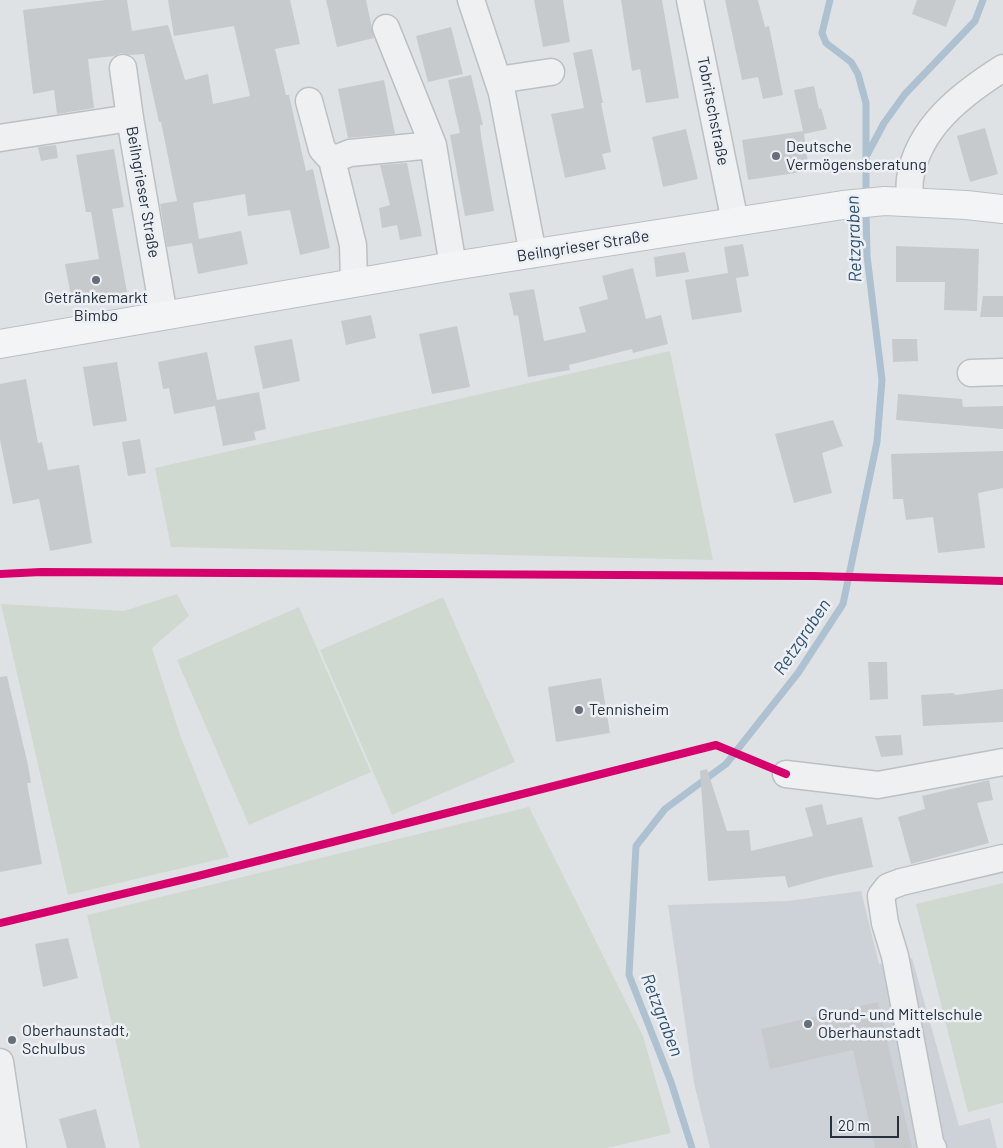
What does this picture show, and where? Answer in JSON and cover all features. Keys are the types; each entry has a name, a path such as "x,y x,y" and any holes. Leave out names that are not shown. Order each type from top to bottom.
{"main road":[{"name":"Beilngrieser Straße","path":"0,344 453,266 843,205 897,201 1003,209"}],"street":[{"path":"471,0 502,93 533,254"},
{"name":"Tobritschstraße","path":"690,0 735,222"},
{"path":"386,28 433,145 453,266"},
{"name":"Beilngrieser Straße","path":"123,68 164,316"},
{"path":"897,201 910,179 918,154 938,119 973,87 1003,68"},
{"path":"498,80 551,72"},
{"path":"309,101 322,149 332,160 353,245 354,283"},
{"path":"0,138 130,118"},
{"path":"332,160 350,153 433,145"},
{"path":"971,373 1003,372"},
{"path":"786,774 878,785 1003,762"},
{"path":"932,1148 895,956 885,923 881,896 888,887 901,882 1003,858"},
{"path":"0,1062 13,1148"}],"shaded area":[{"path":"670,351 713,560 171,547 155,468"},
{"path":"177,594 189,616 152,648 180,735 229,857 68,895 1,604 124,611"},
{"path":"443,597 515,762 392,815 320,650"},
{"path":"299,607 371,772 249,825 177,660"},
{"path":"529,807 643,1036 671,1133 607,1148 140,1148 87,915"},
{"path":"1003,883 1003,1103 968,1112 916,904"},
{"name":"Grund- und Mittelschule Oberhaunstadt","path":"861,891 879,964 912,958 959,1126 990,1118 997,1148 710,1148 694,1083 668,905 788,901"}],"building":[{"path":"106,0 127,0 132,31 168,25 185,80 208,74 213,104 250,96 234,26 174,36 168,0 290,0 300,44 275,49 286,95 289,95 306,171 313,169 330,248 300,255 290,210 248,216 245,194 193,203 199,239 241,231 248,264 198,274 192,243 167,247 160,204 177,201 161,122 159,122 144,54 130,55 121,53 114,56 88,59 94,108 57,114 54,90 33,94 23,10"},
{"path":"326,0 366,0 374,38 337,47"},
{"path":"534,0 563,0 570,42 543,47"},
{"path":"621,0 662,0 679,98 646,103 640,69 632,71"},
{"path":"725,0 758,0 765,27 769,26 783,95 763,99 758,77 742,80"},
{"path":"917,0 956,0 946,27 912,14"},
{"path":"451,27 463,74 428,82 416,36"},
{"path":"592,49 611,152 602,154 606,169 565,178 551,114 584,108 573,53"},
{"path":"471,75 483,125 480,125 481,136 494,211 465,216 450,135 460,133 448,80"},
{"path":"384,80 395,134 348,138 338,89"},
{"name":"Deutsche Vermögensberatung","path":"814,86 819,109 821,108 827,129 804,134 809,171 748,180 742,140 803,131 794,90"},
{"path":"985,128 998,174 970,182 957,136"},
{"path":"686,129 698,179 663,187 652,137"},
{"path":"56,145 58,158 41,161 38,147"},
{"path":"114,149 124,207 112,209 127,292 72,302 65,264 99,259 91,212 86,212 76,155"},
{"path":"407,163 422,236 400,240 397,225 382,228 379,208 390,205 380,165"},
{"path":"743,244 749,276 736,278 742,312 692,320 685,280 728,273 724,247"},
{"path":"896,246 979,249 977,311 944,310 945,282 896,282"},
{"path":"685,252 689,272 656,277 654,257"},
{"path":"633,268 646,319 661,315 668,344 633,353 632,349 569,365 570,370 528,377 518,315 514,316 509,293 534,289 544,341 586,332 579,307 608,299 602,276"},
{"path":"983,296 1003,296 1003,317 980,317"},
{"path":"371,315 376,338 346,345 341,321"},
{"path":"457,326 470,387 432,394 419,334"},
{"path":"292,339 300,381 263,389 254,346"},
{"path":"892,339 917,339 918,361 893,362"},
{"path":"207,352 217,400 259,392 266,429 254,432 256,440 223,446 215,406 174,414 169,388 163,389 158,362"},
{"path":"117,362 127,421 93,426 83,367"},
{"path":"26,379 38,443 42,442 48,470 79,465 92,543 50,551 39,499 13,504 0,440 0,384"},
{"path":"898,394 962,399 963,407 1003,406 1003,429 896,420"},
{"path":"833,420 843,446 822,453 832,493 794,503 775,434"},
{"path":"140,439 146,473 128,476 122,442"},
{"path":"1003,451 1003,488 978,493 985,548 938,553 933,517 906,520 903,499 893,499 891,454"},
{"path":"868,662 887,662 888,699 870,700"},
{"path":"7,676 28,765 31,783 27,783 42,864 0,872 0,677"},
{"name":"Tennisheim","path":"601,678 610,733 556,742 548,687"},
{"path":"1003,689 1003,722 923,726 921,695 954,693 955,695"},
{"path":"901,735 903,755 881,757 875,736"},
{"path":"707,769 727,831 749,830 751,851 813,836 805,808 822,804 827,825 862,817 873,867 788,888 785,876 708,881 700,771"},
{"path":"989,780 993,800 977,803 989,843 911,864 898,817 925,809 922,796"},
{"path":"68,938 78,978 43,987 35,944"},
{"path":"878,1002 912,1148 875,1148 853,1050 770,1069 761,1029"},
{"path":"96,1109 106,1148 67,1148 59,1119"}],"waterway":[{"name":"Retzgraben","path":"830,0 822,33 826,43 851,62 858,74 866,103 866,198"},
{"path":"867,155 884,123 905,94 975,21 983,0"},
{"name":"Retzgraben","path":"692,1148 671,1082 629,975 636,846 665,809 726,764 798,673 843,604 877,442 882,380 867,256 866,208"}],"cycle path":[{"path":"0,574 41,572 814,576 1003,581"},
{"path":"0,923 198,876 716,745 786,774"}],"place":[{"name":"Deutsche Vermögensberatung","path":"776,156"},
{"name":"Getränkemarkt Bimbo","path":"96,280"},
{"name":"Tennisheim","path":"579,710"},
{"name":"Grund- und Mittelschule Oberhaunstadt","path":"808,1024"},
{"name":"Oberhaunstadt, Schulbus","path":"12,1040"}]}
